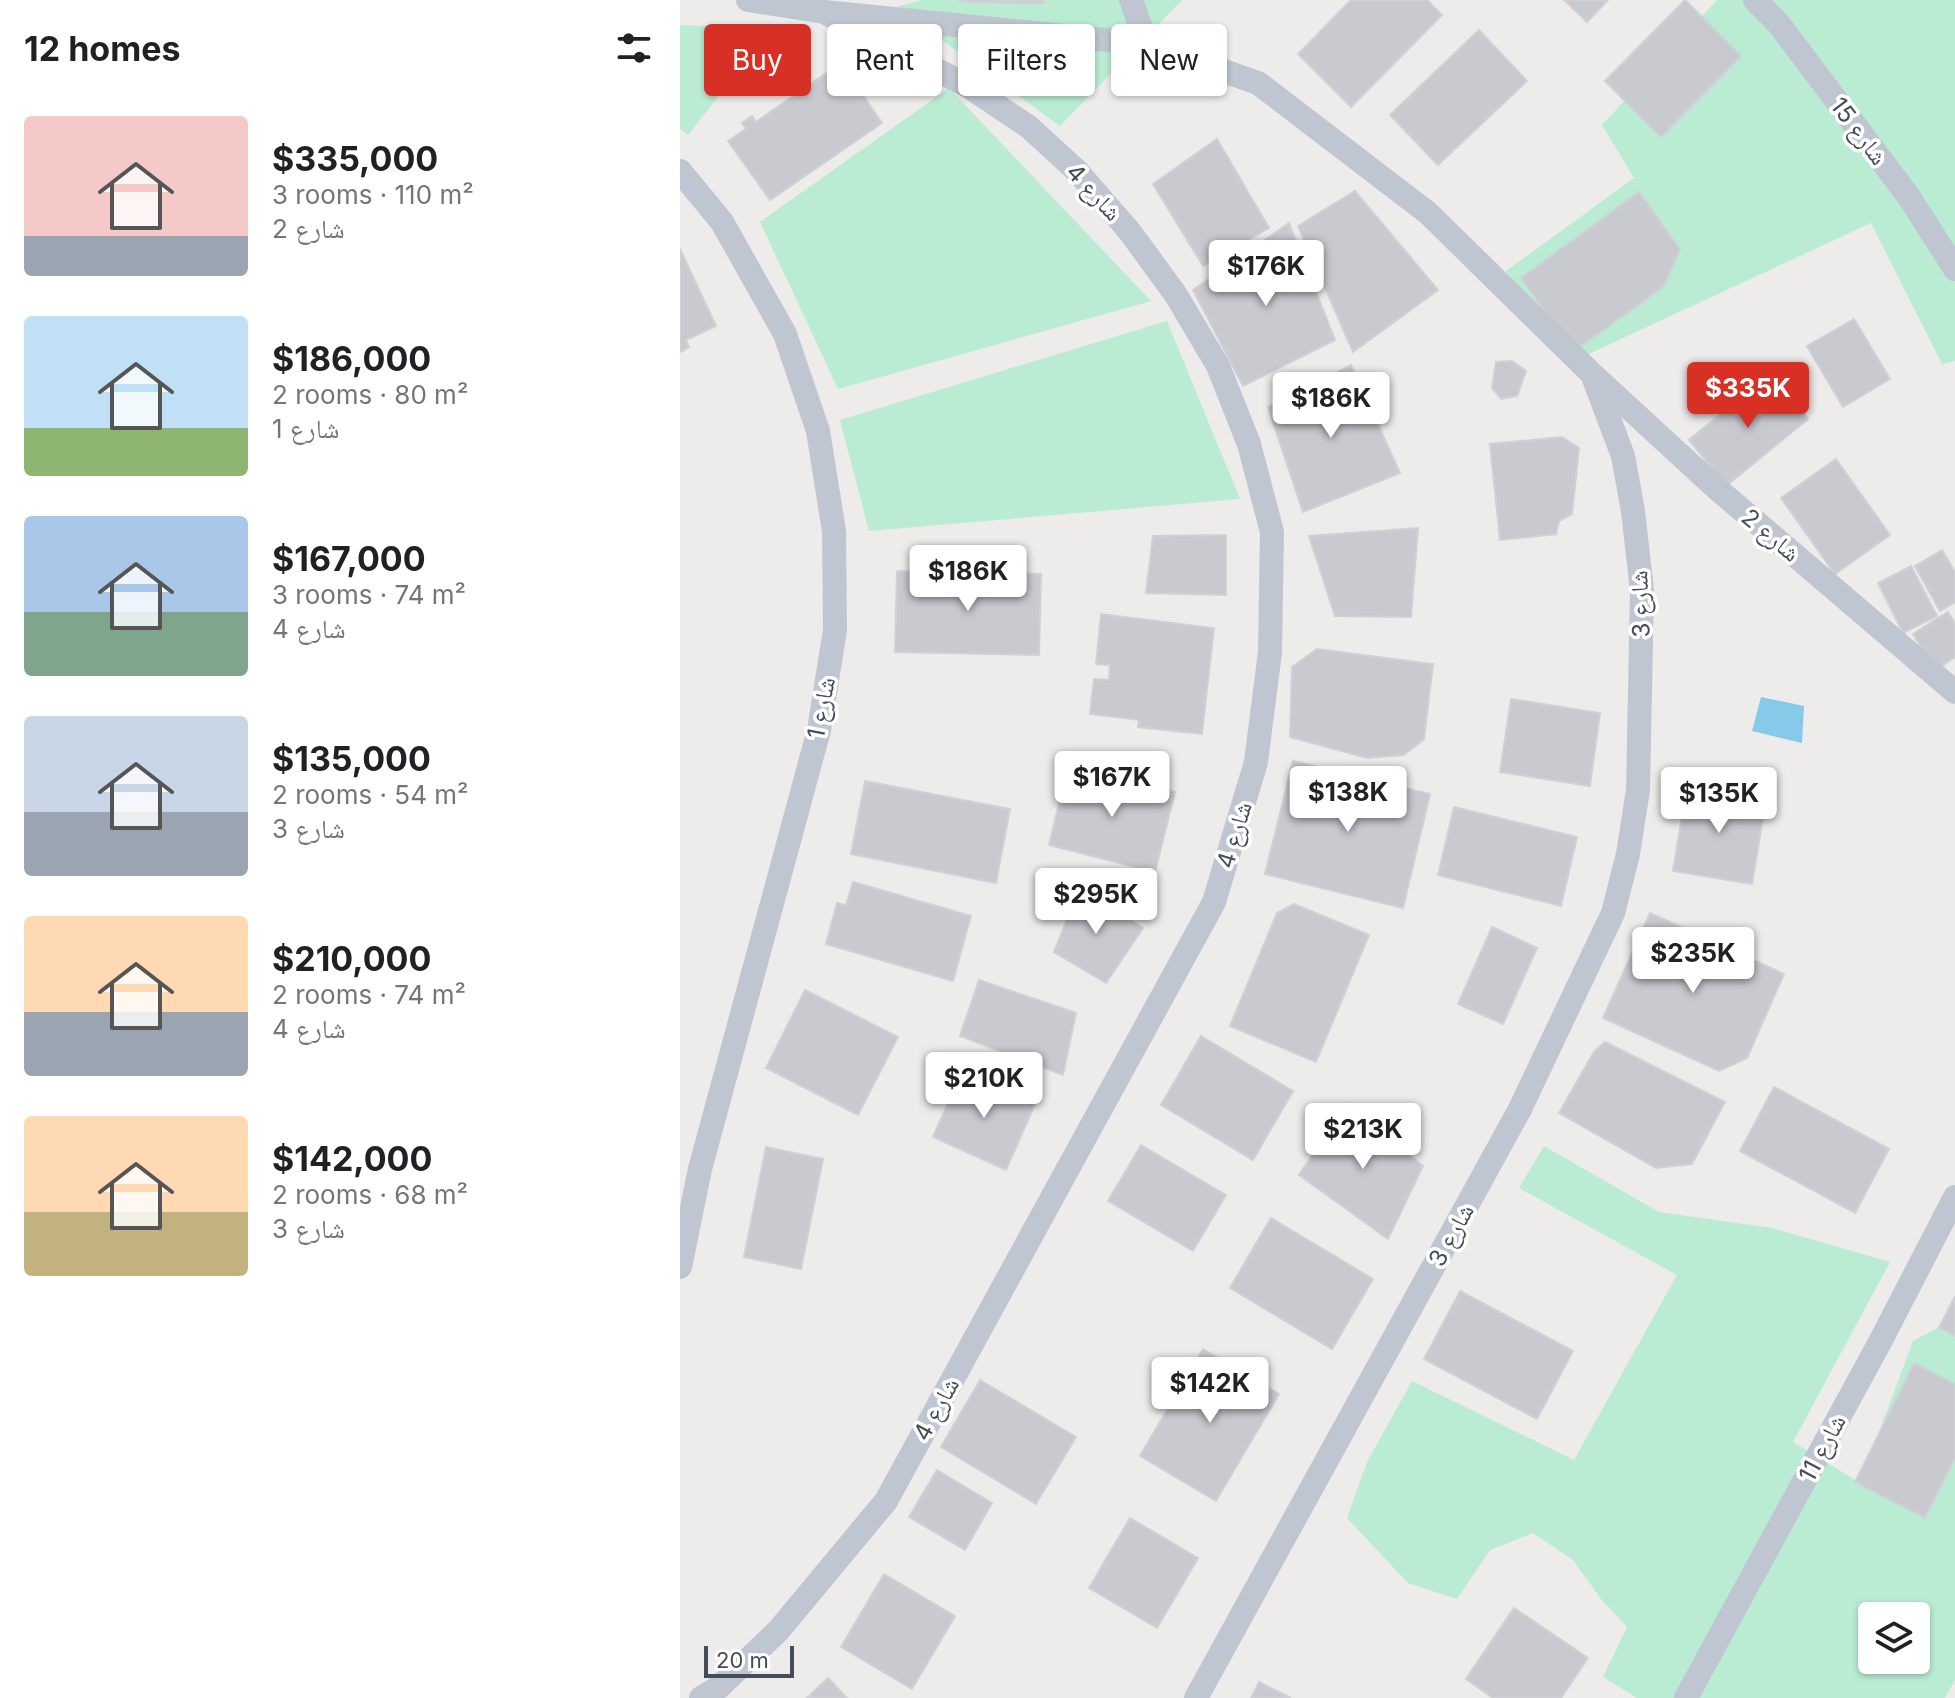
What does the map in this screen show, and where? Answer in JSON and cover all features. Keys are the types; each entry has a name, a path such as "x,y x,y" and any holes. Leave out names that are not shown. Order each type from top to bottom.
{"street":[{"name":"شارع 3","path":"748,0 824,12 1111,40"},
{"path":"1131,0 1140,24"},
{"name":"شارع 15","path":"1755,0 1778,23 1900,184 1955,269"},
{"name":"شارع 4","path":"701,1698 719,1687 778,1631 886,1501 1214,902 1256,762 1270,652 1272,532 1249,444 1218,366 1176,295 1104,201 1029,127 968,86 824,12"},
{"name":"شارع 3","path":"1196,1698 1520,1109 1613,913 1628,854 1638,790 1642,591 1623,456 1592,374 1428,213 1258,83 1227,72"},
{"name":"شارع 1","path":"680,171 722,222 785,334 814,417 834,531 835,630 819,730 700,1169 680,1267"},
{"name":"شارع 2","path":"1592,374 1715,487 1955,692"},
{"name":"شارع 11","path":"1686,1698 1880,1342 1955,1197"}],"green space":[{"path":"922,0 1182,0 1159,24 1111,24 1111,73 1095,90 1095,24 958,24 958,52 942,40 942,24 919,24 896,7"},
{"path":"1717,0 1955,0 1955,361 1942,364 1871,223 1567,364 1506,271 1634,178 1602,125"},
{"path":"680,25 704,26 704,96 719,96 688,135 680,129"},
{"path":"949,88 1151,301 838,389 760,222 938,96 942,96"},
{"path":"1019,96 1089,96 1060,126"},
{"path":"1167,321 1240,499 869,531 840,420"},
{"path":"1544,1146 1659,1212 1772,1228 1890,1262 1793,1442 1860,1483 1913,1341 1955,1319 1955,1680 1945,1698 1637,1698 1603,1677 1627,1627 1601,1599 1573,1560 1533,1533 1490,1550 1457,1599 1408,1583 1347,1518 1367,1462 1412,1381 1574,1460 1677,1275 1519,1188"}],"water":[{"path":"1761,697 1804,706 1802,743 1752,731"}],"building":[{"path":"958,0 1044,0 1044,3 966,2"},
{"path":"1351,0 1427,0 1442,15 1351,107 1298,54"},
{"path":"1564,0 1608,0 1587,22"},
{"path":"1685,0 1741,56 1661,137 1605,81"},
{"path":"1479,30 1527,81 1438,165 1390,115"},
{"path":"827,73 827,96 864,96 882,123 770,200 728,141 746,129 742,123 752,116 756,122 793,96 811,96 811,84"},
{"path":"1217,139 1269,228 1203,266 1153,184"},
{"path":"1355,191 1438,290 1353,352 1298,226"},
{"path":"1639,192 1680,249 1664,286 1574,351 1521,278"},
{"path":"1289,223 1335,340 1243,386 1193,290"},
{"path":"680,249 716,326 686,340 689,347 680,352"},
{"path":"1854,319 1890,379 1843,407 1807,346"},
{"path":"1512,361 1526,371 1517,396 1501,399 1492,388 1496,362"},
{"path":"1351,365 1400,473 1303,512 1268,407"},
{"path":"1771,373 1808,419 1726,486 1689,440"},
{"path":"1562,437 1579,448 1572,514 1559,521 1556,534 1500,540 1490,444"},
{"path":"1836,459 1890,535 1835,574 1781,498"},
{"path":"1418,528 1411,617 1335,616 1309,536"},
{"path":"1226,535 1226,595 1146,593 1153,536"},
{"path":"1942,550 1955,572 1955,602 1940,611 1915,566"},
{"path":"1911,566 1937,616 1903,633 1878,583"},
{"path":"897,571 1041,574 1039,655 895,652"},
{"path":"1948,612 1955,623 1955,657 1936,670 1913,634"},
{"path":"1101,614 1214,628 1202,734 1138,727 1139,720 1090,714 1094,679 1109,680 1110,665 1096,664"},
{"path":"1317,649 1433,664 1424,739 1404,755 1367,758 1290,737 1292,667"},
{"path":"1511,699 1600,713 1590,786 1500,772"},
{"path":"1293,761 1430,794 1403,908 1265,874"},
{"path":"1068,766 1175,792 1155,872 1049,845"},
{"path":"865,781 1010,809 996,883 851,854"},
{"path":"1687,786 1766,800 1752,884 1673,871"},
{"path":"1454,807 1577,837 1561,906 1438,875"},
{"path":"853,882 971,916 953,981 826,944 837,903 846,905"},
{"path":"1080,886 1143,928 1106,983 1054,952"},
{"path":"1294,904 1369,935 1316,1062 1230,1026 1277,913"},
{"path":"1650,913 1784,974 1747,1058 1719,1071 1603,1018"},
{"path":"1492,927 1537,948 1503,1024 1458,1004"},
{"path":"979,980 1076,1013 1063,1075 960,1036"},
{"path":"805,990 898,1037 858,1115 766,1068"},
{"path":"1201,1036 1293,1091 1253,1160 1161,1105"},
{"path":"1605,1042 1725,1102 1692,1164 1656,1168 1559,1113 1594,1052"},
{"path":"962,1071 1035,1104 1006,1170 933,1137"},
{"path":"1774,1087 1889,1149 1855,1213 1740,1151"},
{"path":"1346,1104 1423,1166 1388,1239 1299,1175"},
{"path":"1141,1145 1226,1195 1193,1251 1108,1201"},
{"path":"766,1147 823,1159 801,1269 744,1257"},
{"path":"1271,1218 1373,1279 1332,1349 1230,1288"},
{"path":"1460,1291 1573,1351 1537,1419 1424,1359"},
{"path":"1955,1296 1955,1336 1939,1328"},
{"path":"1203,1349 1279,1394 1216,1501 1140,1456"},
{"path":"1914,1363 1955,1384 1955,1458 1925,1518 1855,1482"},
{"path":"980,1380 1076,1437 1036,1504 941,1447"},
{"path":"937,1470 992,1503 965,1550 909,1517"},
{"path":"1130,1518 1198,1558 1157,1628 1089,1588"},
{"path":"884,1574 955,1616 912,1689 841,1647"},
{"path":"1514,1608 1588,1658 1561,1698 1493,1698 1466,1679"},
{"path":"828,1678 847,1698 807,1698"},
{"path":"1259,1682 1291,1698 1251,1698"}]}
